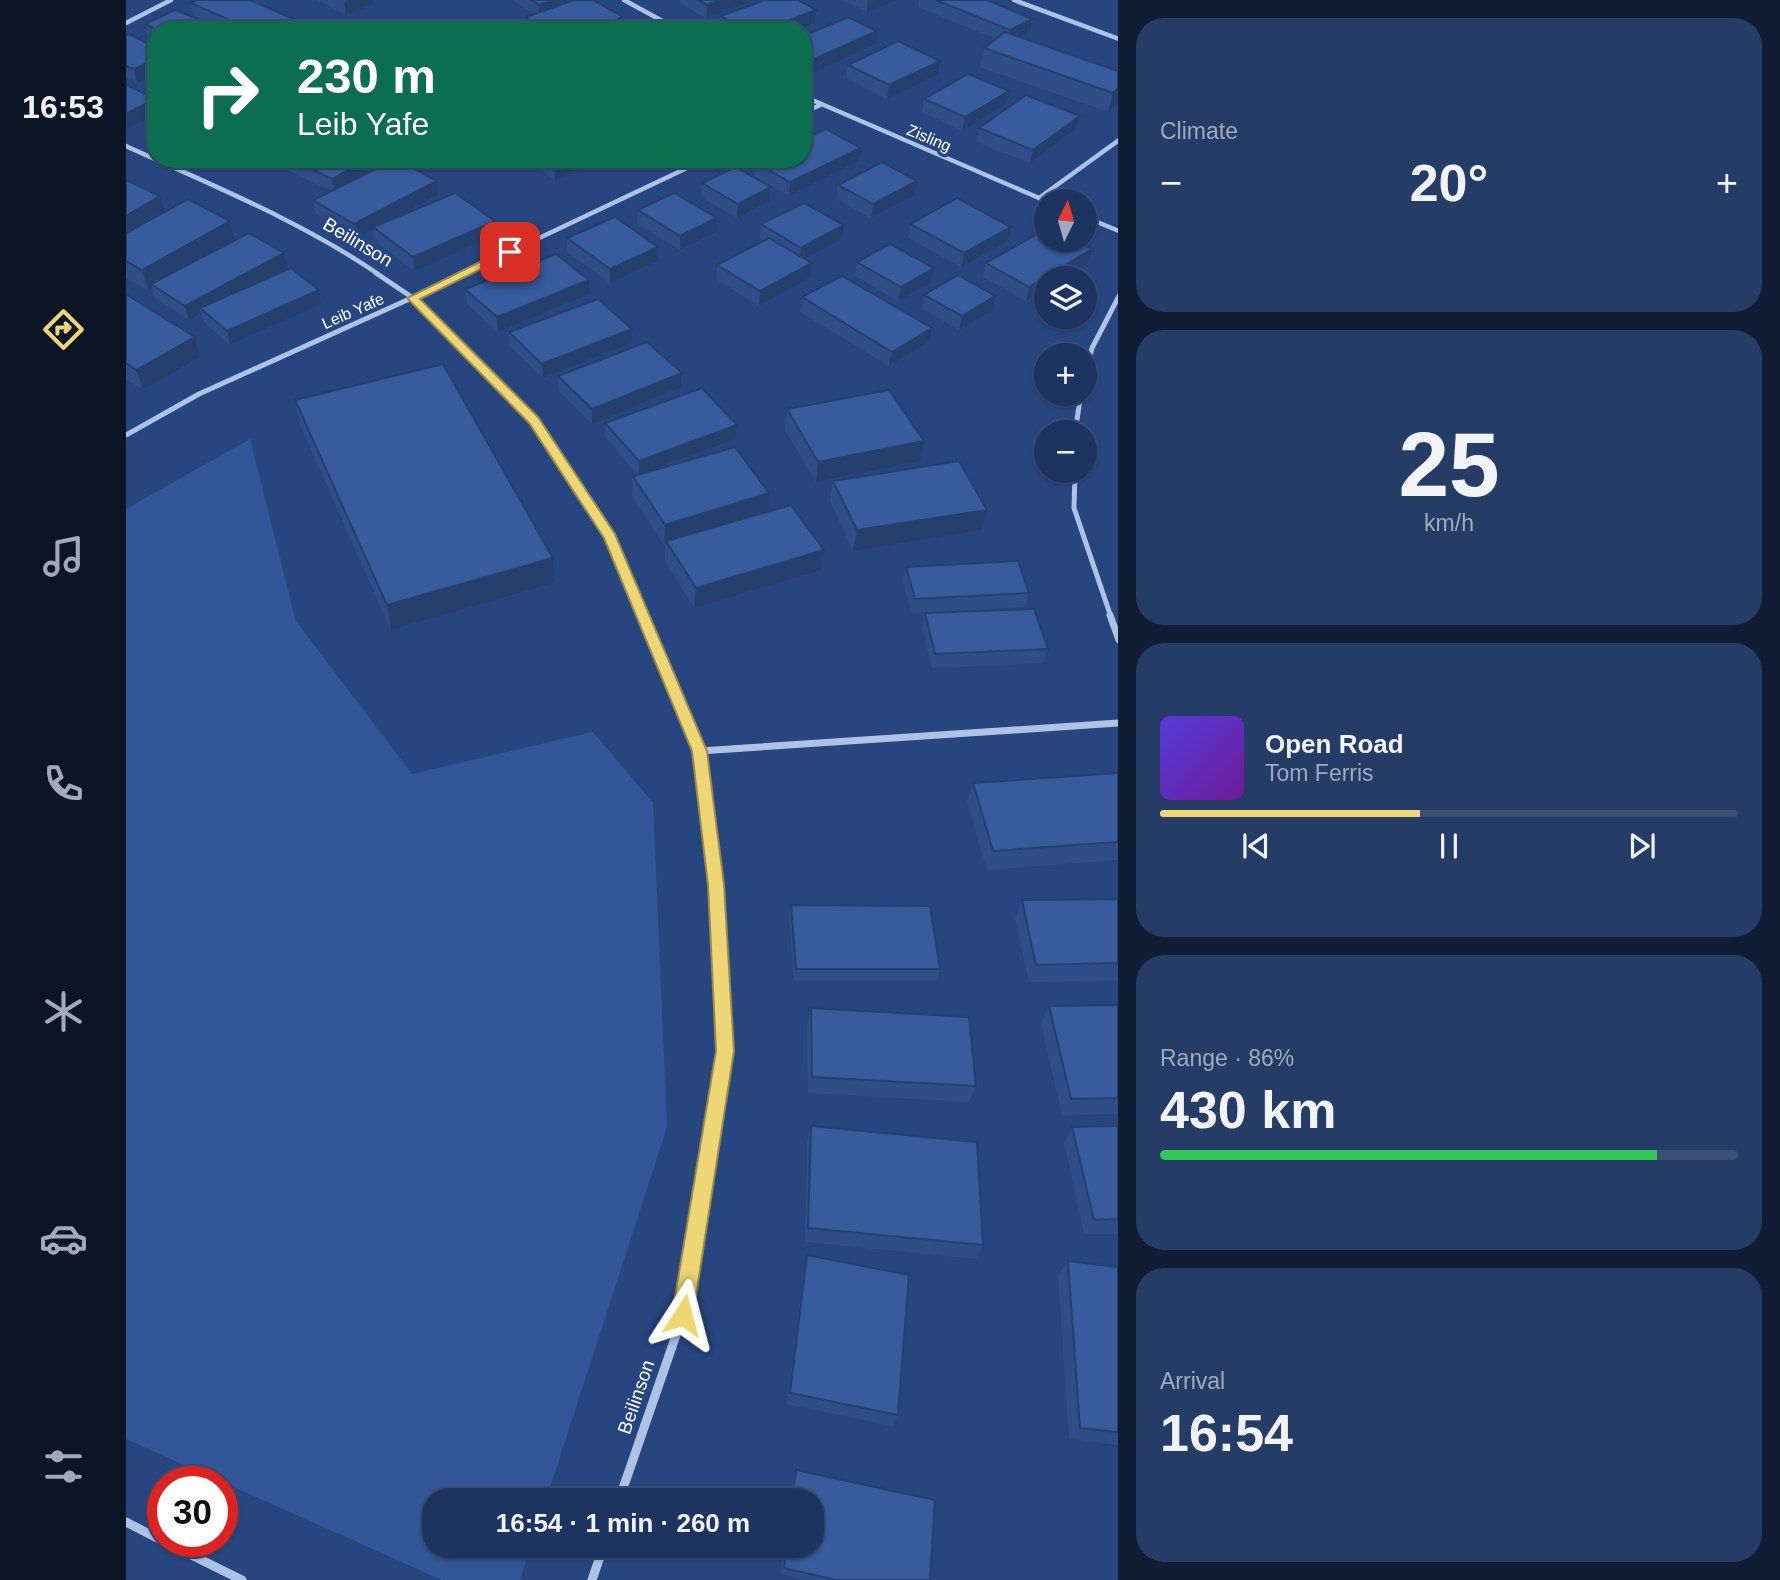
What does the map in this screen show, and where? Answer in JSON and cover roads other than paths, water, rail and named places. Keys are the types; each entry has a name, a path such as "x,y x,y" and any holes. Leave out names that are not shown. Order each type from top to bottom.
{"street":[{"path":"126,23 171,0"},
{"path":"624,0 662,21"},
{"path":"1014,0 1118,39"},
{"name":"Zisling","path":"812,101 1034,196"},
{"path":"812,109 820,105"},
{"path":"1051,189 1118,140"},
{"name":"Beilinson","path":"126,146 147,156"},
{"name":"Beilinson","path":"174,168 343,250 412,298 533,420 611,537 700,751 716,885 725,1051 683,1315 623,1488"},
{"name":"Leib Yafe","path":"126,435 199,394 412,298 687,168"},
{"path":"1097,222 1118,231"},
{"path":"1094,343 1118,296"},
{"path":"1075,483 1074,508 1118,639"},
{"path":"700,751 1118,723"},
{"path":"126,1522 147,1532"},
{"path":"196,1557 243,1580"},
{"path":"592,1580 600,1558"}]}
